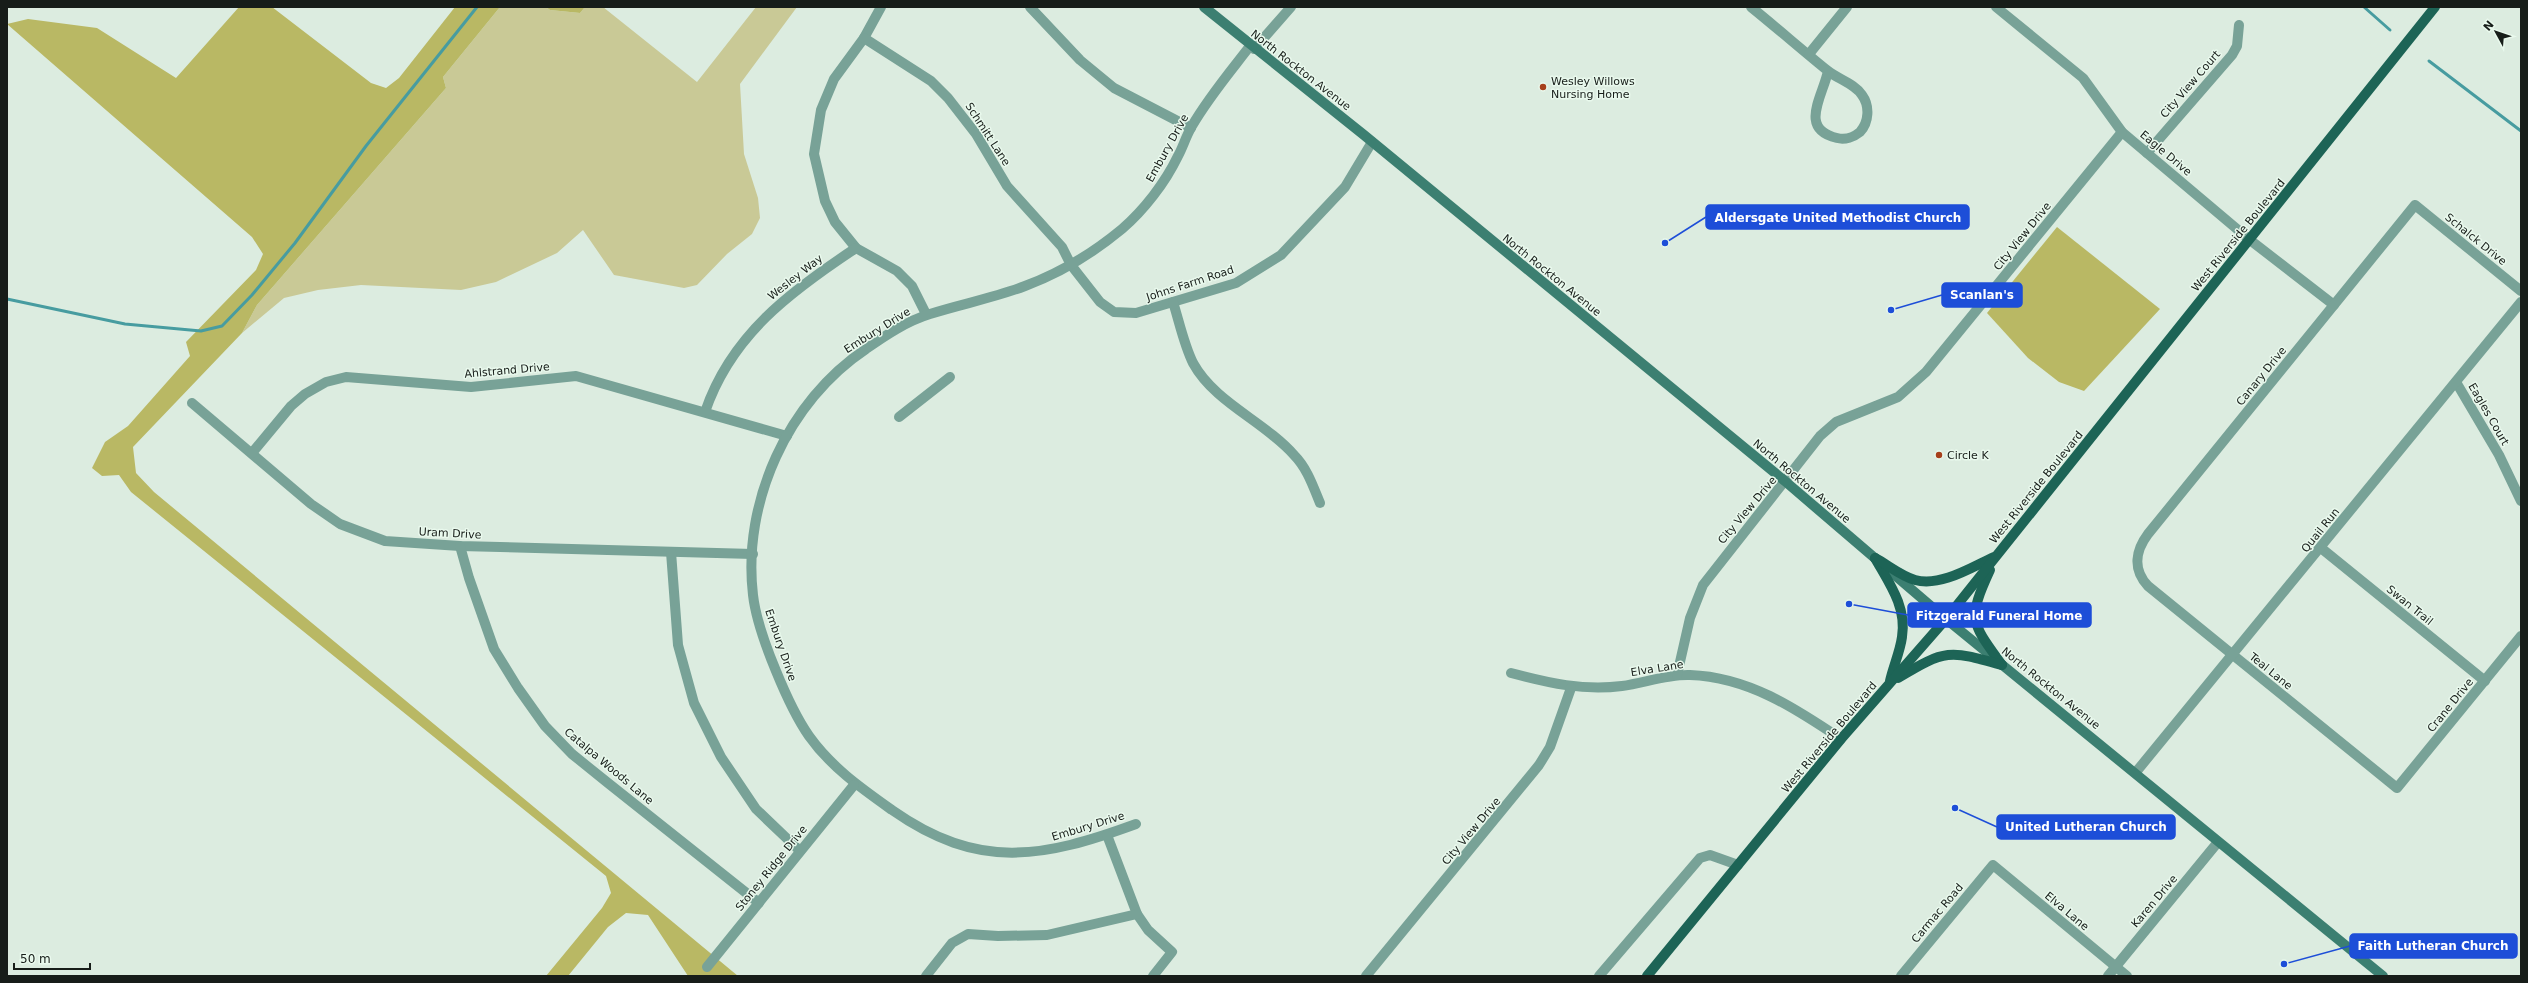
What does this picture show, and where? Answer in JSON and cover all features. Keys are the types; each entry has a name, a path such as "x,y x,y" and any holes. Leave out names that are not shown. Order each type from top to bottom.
{"main road":[{"name":"West Riverside Boulevard","path":"1647,976 1841,739 1946,619 2435,7"},
{"path":"1875,558 1908,577 1917,580 1932,581 1946,578 1996,556"},
{"path":"1996,556 1981,588 1974,620 1979,632 2002,664"},
{"path":"1875,558 1898,600 1902,613 1902,639 1890,683"},
{"path":"1890,683 1926,661 1942,655 1959,653 2002,664"}],"street":[{"path":"881,7 864,38 834,79 821,110 814,154 825,201 835,222 856,248 897,271 912,286 926,314"},
{"path":"1030,7 1080,60 1114,88 1191,128"},
{"name":"North Rockton Avenue","path":"1204,7 1372,142 1786,482 1946,619 2136,772 2218,842 2383,976"},
{"name":"Embury Drive","path":"1136,824 1107,835 1043,852 1013,854 968,849 930,834 854,785 809,737 784,689 759,623 753,594 754,530 763,491 778,450 795,421 822,386 838,370 865,350 898,329 926,314 1025,286 1071,265 1123,228 1155,194 1177,159 1191,128 1252,47 1291,7"},
{"path":"1751,7 1828,71 1862,95 1868,113 1865,124 1860,132 1850,138 1832,137 1822,132 1816,124 1815,113 1818,99 1828,71"},
{"path":"1809,54 1847,7"},
{"name":"Eagle Drive","path":"1996,7 2083,78 2122,132 2250,240 2334,305"},
{"name":"City View Court","path":"2147,153 2232,55 2237,46 2239,25"},
{"name":"Schmitt Lane","path":"864,38 931,81 948,98 976,134 1007,186 1062,247 1071,265"},
{"name":"City View Drive","path":"1677,675 1690,618 1703,585 1786,482 1820,436 1836,422 1898,397 1926,372 2122,132"},
{"name":"Johns Farm Road","path":"1071,265 1100,302 1114,312 1136,313 1236,283 1281,255 1346,187 1372,142"},
{"name":"Schalck Drive","path":"2415,205 2521,291"},
{"name":"Canary Drive","path":"2138,566 2137,554 2143,540 2415,205"},
{"name":"Wesley Way","path":"705,412 714,387 746,338 779,302 856,248"},
{"path":"1173,302 1194,363 1215,390 1277,438 1295,455 1308,475 1320,503"},
{"name":"Quail Run","path":"2136,772 2231,654 2321,548 2521,302"},
{"name":"Ahlstrand Drive","path":"252,454 291,406 305,394 326,382 346,377 471,387 576,376 787,436"},
{"path":"899,417 950,377"},
{"name":"Eagles Court","path":"2456,382 2499,456 2521,502"},
{"name":"Uram Drive","path":"192,403 311,504 340,524 360,533 385,541 460,546 754,554"},
{"name":"Catalpa Woods Lane","path":"460,546 469,578 494,648 518,688 545,726 572,754 759,903"},
{"name":"Swan Trail","path":"2321,548 2485,681"},
{"path":"671,552 678,646 694,703 721,757 756,809 800,850"},
{"name":"Teal Lane","path":"2138,566 2142,579 2148,586 2397,788"},
{"name":"Crane Drive","path":"2397,788 2521,636"},
{"name":"Elva Lane","path":"1512,673 1571,688 1620,686 1677,675 1691,675 1731,682 1760,690 1813,720 1841,739"},
{"name":"City View Drive","path":"1366,976 1539,765 1550,747 1571,688"},
{"name":"Stoney Ridge Drive","path":"707,967 854,785"},
{"path":"1107,835 1137,914 1148,930 1172,952 1153,976"},
{"name":"Karen Drive","path":"2108,976 2218,842"},
{"path":"1599,976 1700,858 1710,855 1738,865"},
{"name":"Elva Lane","path":"1993,865 2127,976"},
{"name":"Carmac Road","path":"1901,976 1993,865"},
{"path":"926,976 952,943 968,934 998,936 1047,935 1137,914"}],"green space":[{"path":"500,7 546,7 550,10 580,13 585,7 603,7 697,82 756,7 797,7 740,84 744,154 758,198 760,218 752,234 727,254 697,285 684,288 614,275 583,230 557,253 496,282 461,290 361,285 318,290 284,298 242,333 257,305 446,88 443,77"}],"shaded area":[{"path":"239,7 272,7 371,83 386,88 399,78 455,7 500,7 443,77 446,88 257,305 242,333 133,447 136,473 154,492 738,976 688,976 648,915 626,913 608,927 568,976 546,976 602,908 611,893 606,876 131,492 119,475 102,476 92,468 105,442 128,426 190,356 186,342 256,270 263,254 252,237 7,24 28,19 97,28 176,78"},
{"path":"546,7 585,7 580,13 550,10"},
{"path":"2057,227 2160,309 2084,391 2059,382 2028,358 1987,313"}],"waterway":[{"path":"7,299 125,324 201,331 222,326 252,295 295,243 366,146 477,7"},
{"path":"2364,7 2390,30"},
{"path":"2429,61 2521,131"}],"place":[{"name":"Wesley Willows Nursing Home","path":"1543,87"},
{"name":"Aldersgate United Methodist Church","path":"1665,243"},
{"name":"Scanlan's","path":"1891,310"},
{"name":"Circle K","path":"1939,455"},
{"name":"Fitzgerald Funeral Home","path":"1849,604"},
{"name":"United Lutheran Church","path":"1955,808"},
{"name":"Faith Lutheran Church","path":"2284,964"}]}
